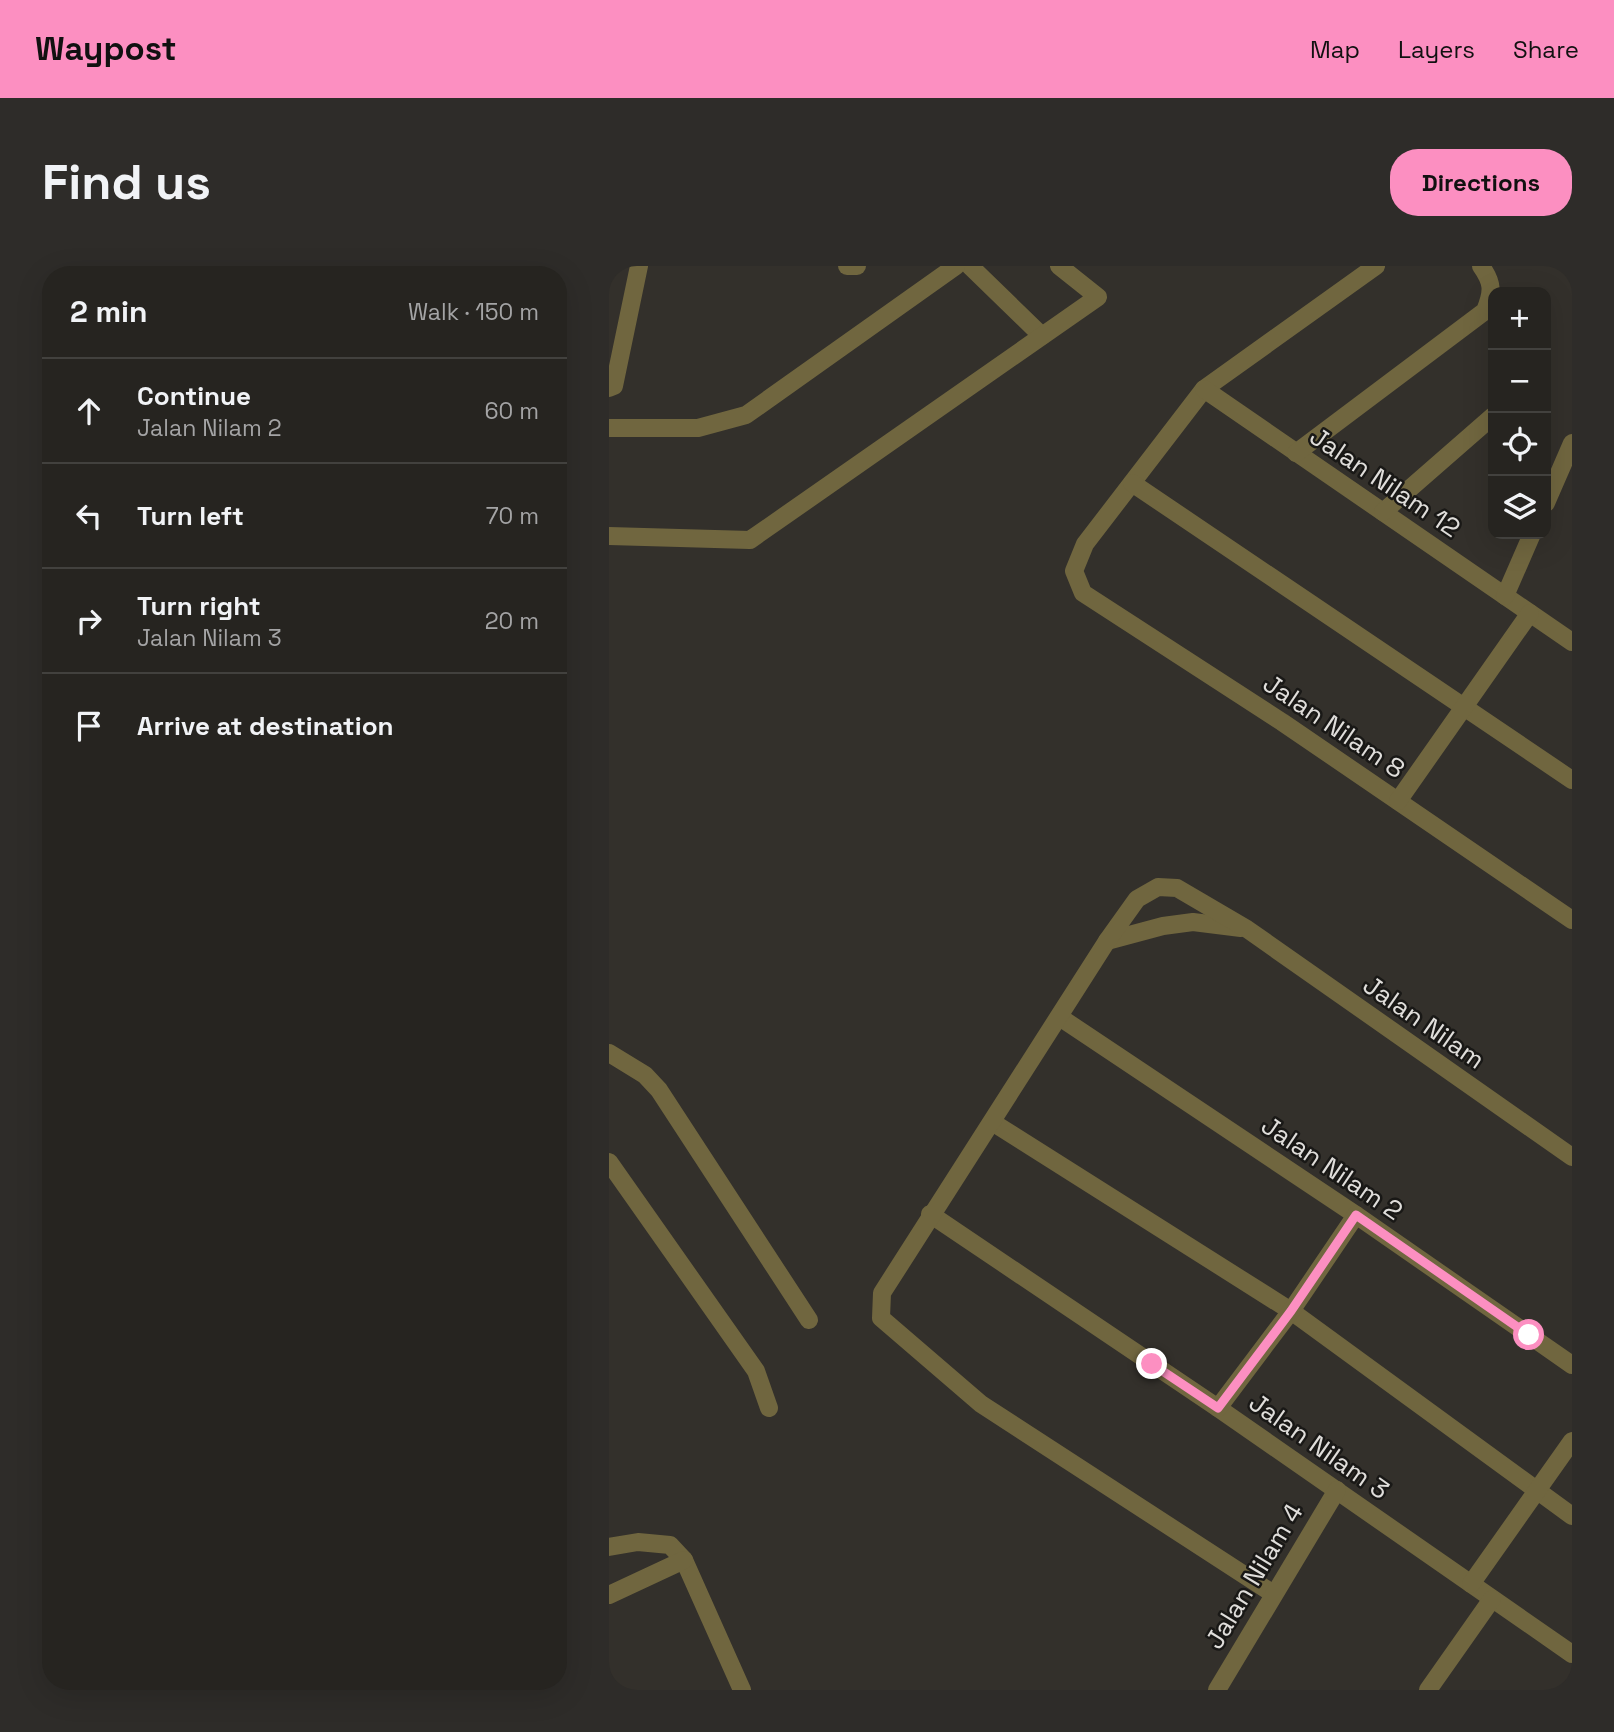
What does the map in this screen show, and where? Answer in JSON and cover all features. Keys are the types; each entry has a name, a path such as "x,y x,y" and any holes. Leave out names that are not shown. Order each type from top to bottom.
{"street":[{"path":"611,387 639,266"},
{"path":"847,266 857,266"},
{"path":"609,428 698,428 746,415 956,266"},
{"path":"970,266 1042,336"},
{"path":"609,536 750,540 1098,297 1059,266"},
{"path":"1376,266 1204,389 1132,483 1572,780"},
{"path":"1296,453 1485,311 1492,294 1491,281 1481,266"},
{"name":"Jalan Nilam 12","path":"1204,389 1572,642"},
{"path":"1383,512 1488,420"},
{"path":"1551,491 1572,443"},
{"name":"Jalan Nilam 8","path":"1132,483 1085,544 1075,571 1083,593 1282,722 1572,920"},
{"path":"1505,596 1530,539"},
{"path":"1398,801 1530,613"},
{"name":"Jalan Nilam","path":"1272,1593 981,1404 881,1318 882,1293 930,1214 1061,1018 1107,941 1137,899 1158,887 1177,888 1247,929 1572,1157"},
{"path":"1107,941 1163,926 1193,922 1247,929"},
{"name":"Jalan Nilam 2","path":"1061,1018 1356,1215 1572,1365"},
{"path":"611,1058 645,1075 659,1090 809,1320"},
{"path":"992,1122 1291,1311 1572,1516"},
{"path":"609,1162 757,1371 769,1408"},
{"name":"Jalan Nilam 3","path":"930,1214 1218,1408 1572,1654"},
{"path":"1218,1408 1291,1311 1356,1215"},
{"path":"1471,1584 1572,1441"},
{"name":"Jalan Nilam 4","path":"1218,1690 1272,1593 1337,1490"},
{"path":"609,1547 638,1542 670,1545 684,1560 742,1690"},
{"path":"609,1595 684,1560"},
{"path":"1428,1690 1492,1599"}],"route":[{"path":"1152,1364 1218,1408 1291,1311 1356,1215 1529,1335"}]}
